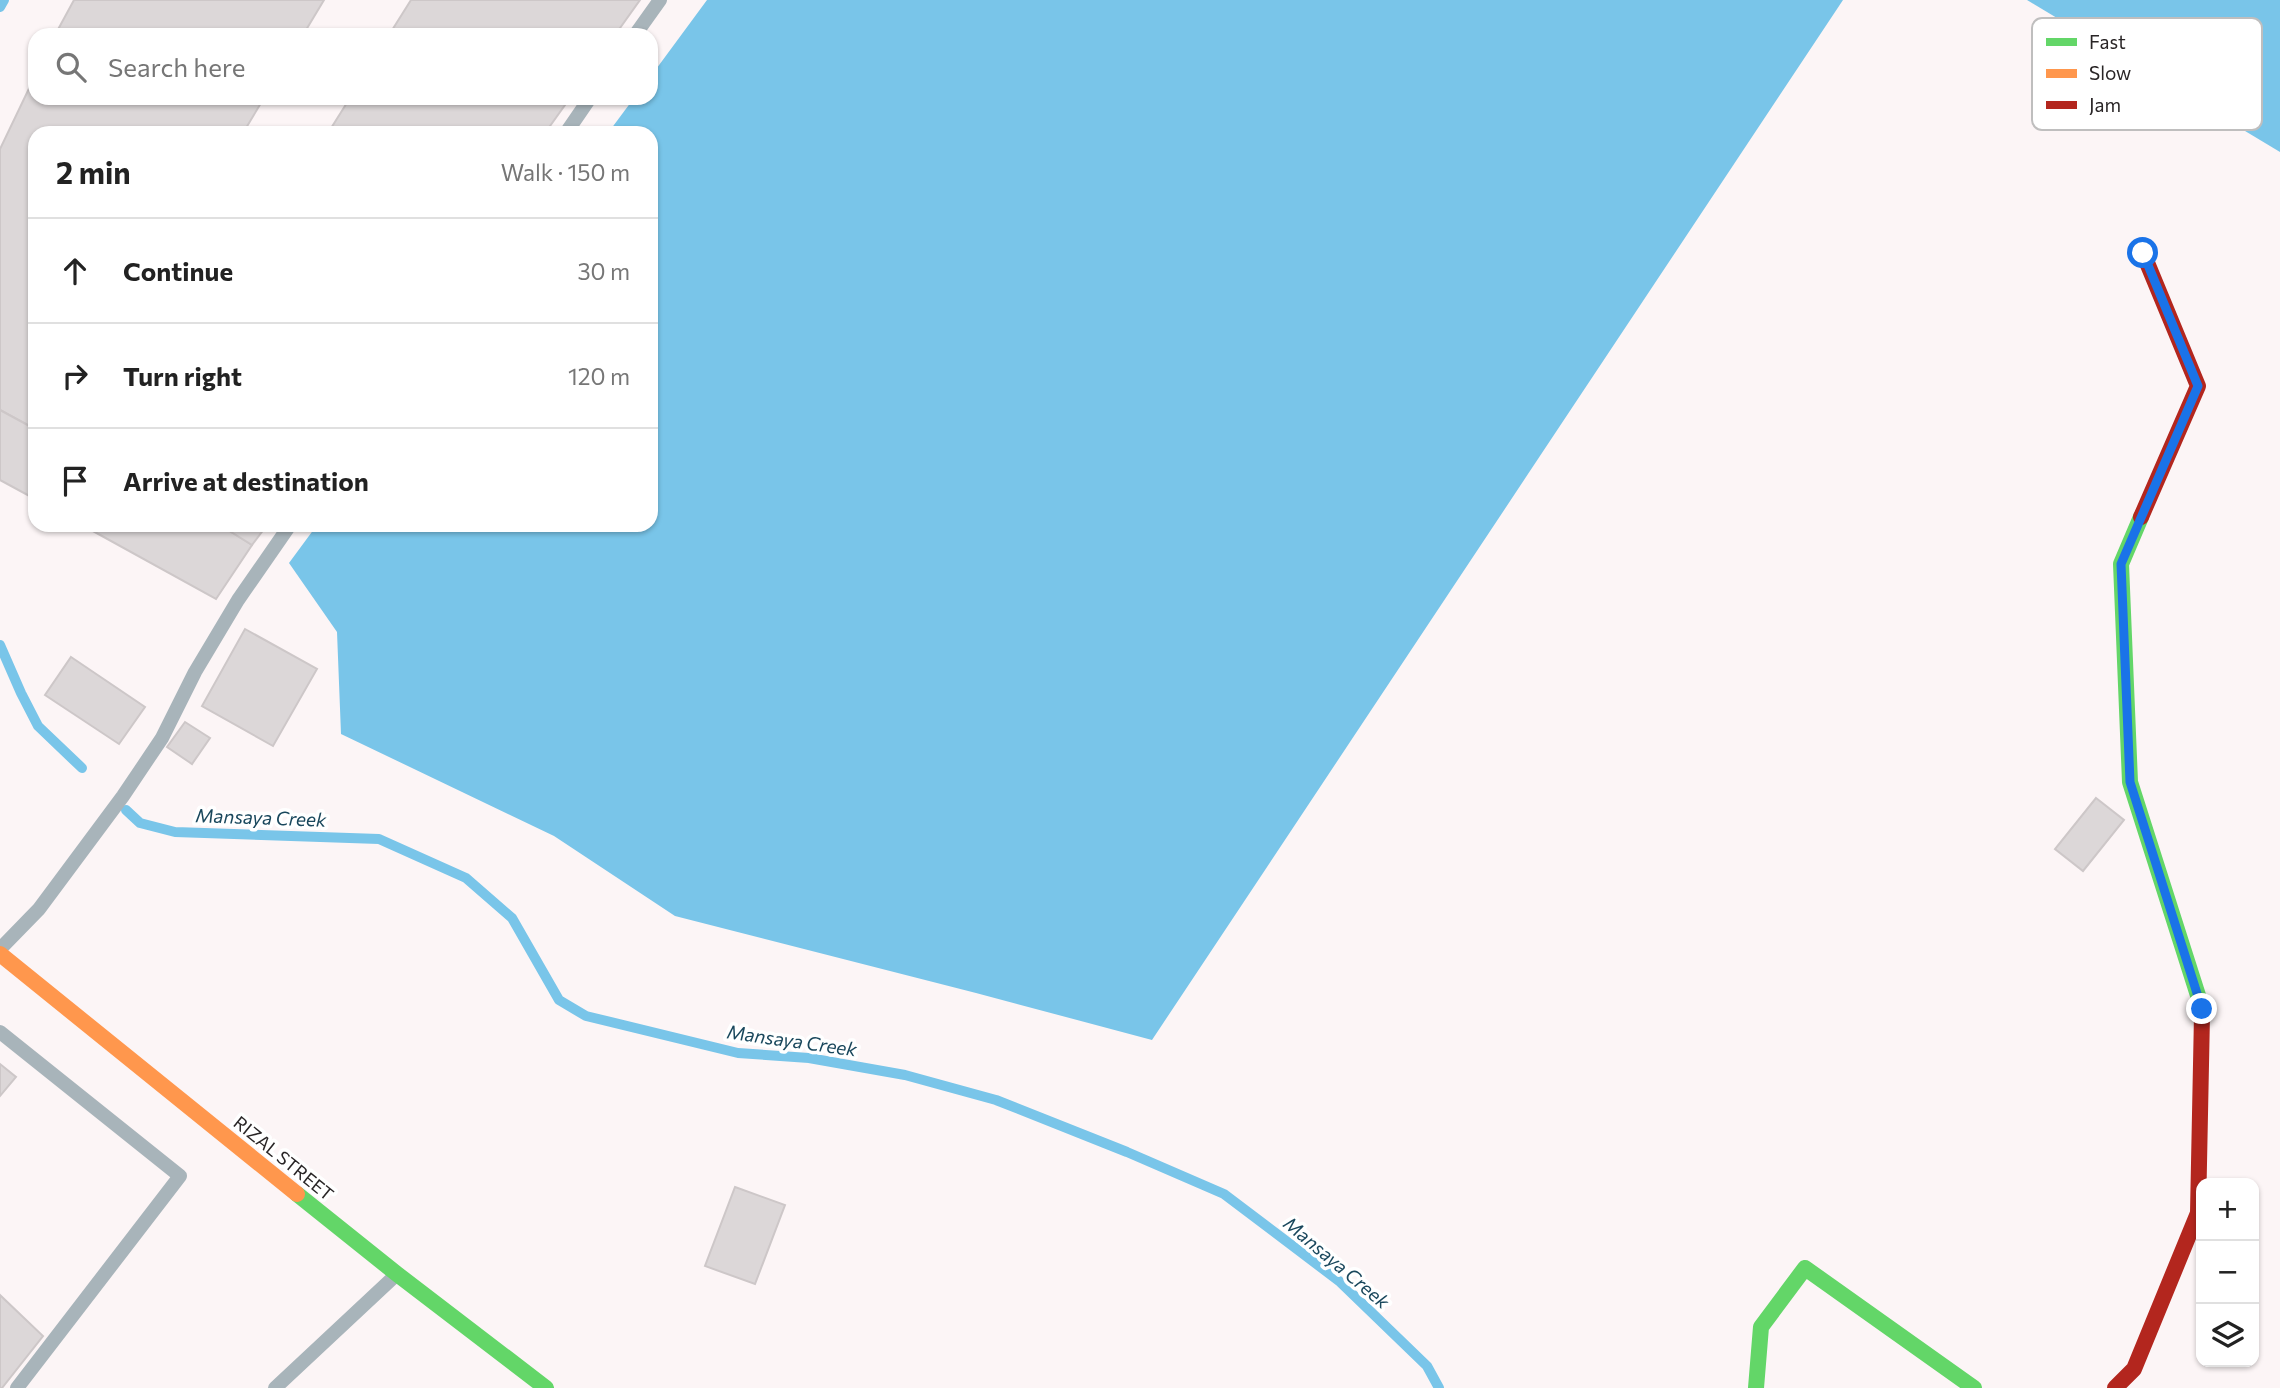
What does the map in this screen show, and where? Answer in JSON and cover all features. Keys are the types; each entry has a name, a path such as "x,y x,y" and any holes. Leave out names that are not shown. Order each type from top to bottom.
{"street":[{"path":"2115,1388 2134,1369 2198,1213 2202,1009 2130,782 2121,564 2198,386 2143,253"},
{"name":"RIZAL STREET","path":"0,952 397,1274 546,1388"},
{"path":"1756,1388 1761,1327 1805,1268 1974,1388"}],"lane":[{"path":"640,28 660,0"},
{"path":"571,126 585,105"},
{"path":"0,952 39,909 162,738 195,672 238,600 285,532"},
{"path":"0,1032 180,1176 17,1388"},
{"path":"275,1388 397,1274"}],"water":[{"path":"707,0 1843,0 1152,1040 675,916 554,836 341,734 337,632 289,563 312,532 658,532 658,126 613,126 629,105 658,105 658,66"},
{"path":"2027,0 2280,0 2280,152 2243,130 2262,130 2262,18 2057,18"}],"building":[{"path":"74,0 324,0 307,28 59,28"},
{"path":"411,0 640,0 620,28 393,28"},
{"path":"28,91 28,105 260,105 247,126 28,126 28,425 0,410 0,149"},
{"path":"346,105 565,105 550,126 332,126"},
{"path":"0,410 28,425 28,495 0,480"},
{"path":"95,532 231,532 252,545 216,599"},
{"path":"231,532 262,532 252,545"},
{"path":"245,629 317,669 273,746 202,706"},
{"path":"71,657 145,707 119,744 45,695"},
{"path":"185,722 210,738 192,764 167,747"},
{"path":"2096,798 2124,820 2083,871 2055,849"},
{"path":"0,1064 16,1077 0,1096"},
{"path":"735,1187 785,1205 755,1284 705,1266"},
{"path":"0,1295 43,1336 2,1388 0,1388"}],"waterway":[{"name":"Mansaya Creek","path":"0,7 4,0"},
{"name":"Mansaya Creek","path":"0,645 38,726 82,768"},
{"name":"Mansaya Creek","path":"126,810 140,823 175,832 379,839 466,878 512,918 559,1000 586,1016 738,1053 809,1058 905,1075 996,1100 1224,1194 1339,1281 1427,1366 1439,1388"}],"traffic: fast":[{"path":"2141,517 2121,564 2130,782 2202,1015"},
{"path":"297,1194 546,1388"},
{"path":"1756,1388 1761,1327 1805,1268 1974,1388"}],"traffic: slow":[{"path":"0,954 297,1194"}],"traffic: jam":[{"path":"2141,517 2198,386 2143,253"},
{"path":"2115,1388 2134,1369 2198,1213 2202,1015"}],"route":[{"path":"2143,253 2198,386 2121,564 2130,782 2202,1009"}]}
